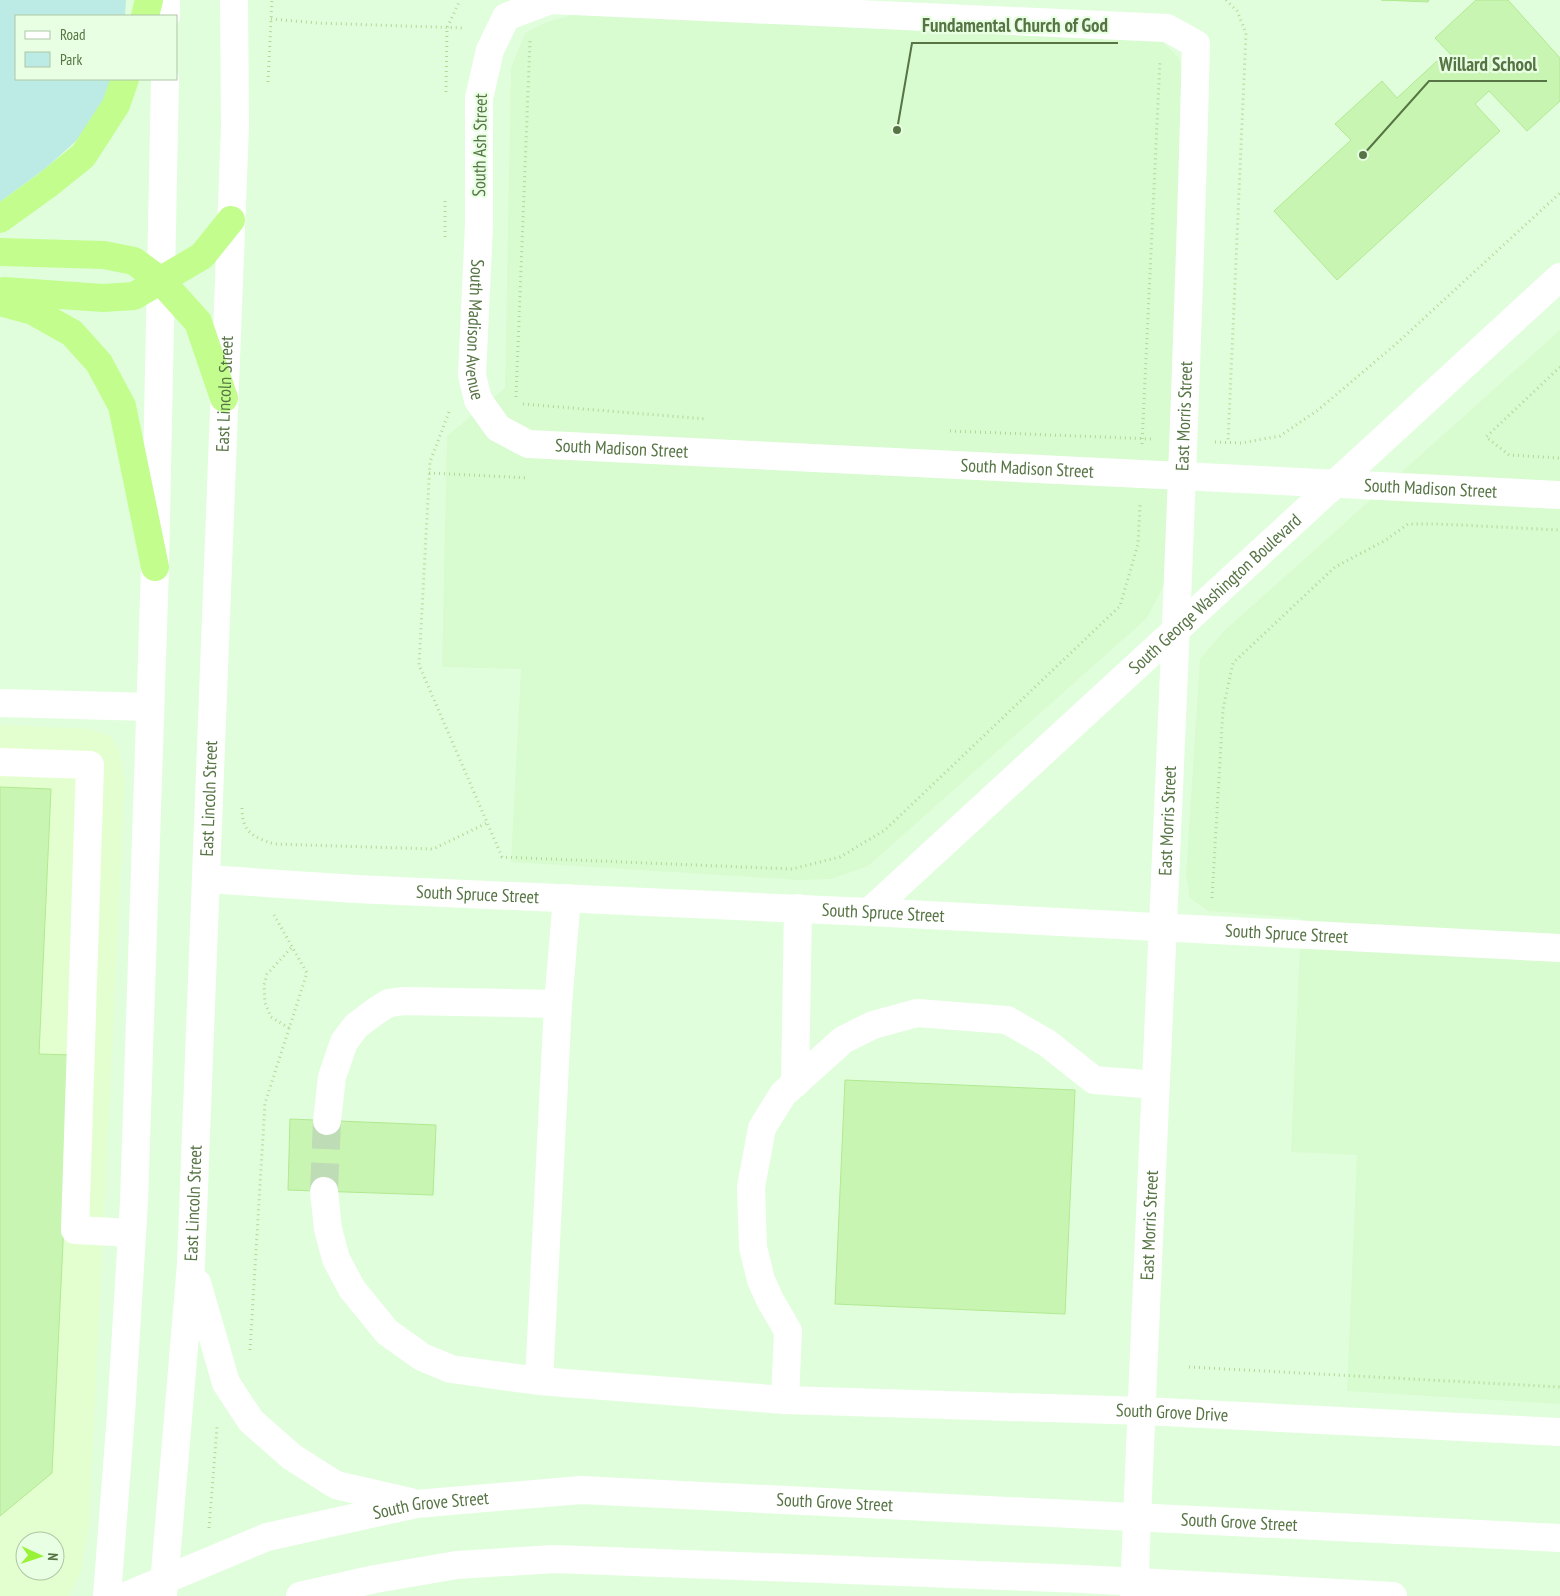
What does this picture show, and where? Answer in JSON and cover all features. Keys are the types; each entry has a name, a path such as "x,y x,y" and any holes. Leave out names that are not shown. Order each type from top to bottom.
{"highway":[{"path":"144,15 149,0"},
{"path":"0,219 48,186 83,156 116,105 125,80"},
{"path":"0,291 103,298 134,296 202,256 231,220"},
{"path":"0,252 104,255 134,261 161,281 198,322 224,398"},
{"path":"0,302 33,311 72,332 99,363 122,406 155,566"}],"street":[{"path":"166,0 166,15"},
{"name":"East Lincoln Street","path":"164,1588 191,1264 235,126 234,0"},
{"name":"South Ash Street","path":"479,226 479,98 490,50 506,17 551,0 1167,28 1196,44"},
{"name":"East Morris Street","path":"1134,1589 1190,281 1196,44"},
{"path":"107,1596 132,1233 155,566 165,80"},
{"name":"South Madison Avenue","path":"479,226 472,375 478,400 498,428"},
{"name":"South George Washington Boulevard","path":"869,912 1560,277"},
{"name":"South Madison Street","path":"498,428 528,444 1560,495"},
{"path":"0,703 150,707"},
{"path":"0,762 90,765 75,1230 132,1233"},
{"name":"South Spruce Street","path":"206,879 356,889 798,908 1560,948"},
{"path":"539,1381 558,1004 566,898"},
{"path":"795,1084 798,908"},
{"path":"327,1121 332,1077 344,1042 356,1026 389,1003 404,1001 474,1001 558,1004"},
{"path":"785,1400 788,1331 761,1280 753,1247 750,1187 762,1128 783,1094 844,1040 873,1025 917,1014 1007,1020 1047,1044 1094,1080 1156,1085"},
{"name":"South Grove Drive","path":"324,1191 328,1229 336,1259 352,1289 387,1332 422,1357 451,1369 539,1381 785,1400 1143,1410 1560,1432"},
{"path":"191,1264 211,1338 226,1383 251,1421 292,1457 336,1485 416,1504"},
{"name":"South Grove Street","path":"126,1596 164,1588 267,1537 416,1504 582,1490 1560,1538"},
{"path":"300,1596 375,1579 457,1565 556,1559 1134,1589 1393,1596"}],"path":[{"path":"446,98 447,28 460,0"},
{"path":"1226,0 1237,11 1246,33 1228,442"},
{"path":"271,19 317,24 464,28"},
{"path":"448,404 450,414 430,462 419,665 502,857 792,869 840,857 885,830 1120,606 1138,544 1162,28"},
{"path":"530,36 516,404 713,420"},
{"path":"1150,60 1160,60"},
{"path":"445,197 445,237"},
{"path":"1560,367 1486,437 1508,455 1560,458"},
{"path":"1210,930 1223,709 1233,663 1336,567 1386,540 1408,524 1560,530"},
{"path":"274,844 433,849 488,823"},
{"path":"250,1356 265,1103 307,973 273,914"},
{"path":"289,1028 272,1017 265,1003 264,985 267,974 292,947"},
{"path":"1189,1368 1560,1386"},
{"path":"209,1536 218,1420"}],"shaded area":[{"path":"576,14 1163,42 1179,58 1187,82 1166,581 1147,618 868,866 831,879 800,880 511,862 521,669 442,667 447,436 505,388 511,68 525,33 547,22"},
{"path":"1560,330 1560,1404 1347,1391 1357,1155 1291,1152 1301,918 1208,911 1190,898 1186,874 1200,659 1223,632"},
{"path":"0,725 89,729 110,736 119,751 125,778 89,1523 81,1570 69,1596 0,1596"}],"green space":[{"path":"0,0 126,0 125,15 15,15 15,80 111,80 100,109 76,141 46,168 0,202"}],"building":[{"path":"1381,0 1429,0 1428,2"},
{"path":"1476,0 1508,0 1560,58 1560,101 1527,131 1489,91 1475,104 1500,131 1337,280 1274,211 1351,140 1335,124 1382,81 1397,98 1437,61 1444,69 1455,59 1435,38"},
{"path":"0,787 51,789 39,1054 72,1055 52,1473 0,1516"},
{"path":"845,1080 1075,1090 1065,1314 835,1304"},
{"path":"290,1119 436,1125 433,1195 288,1190"}],"tunnel":[{"path":"324,1191 327,1121"}],"place":[{"name":"Fundamental Church of God","path":"897,130"},
{"name":"Willard School","path":"1363,155"}]}
